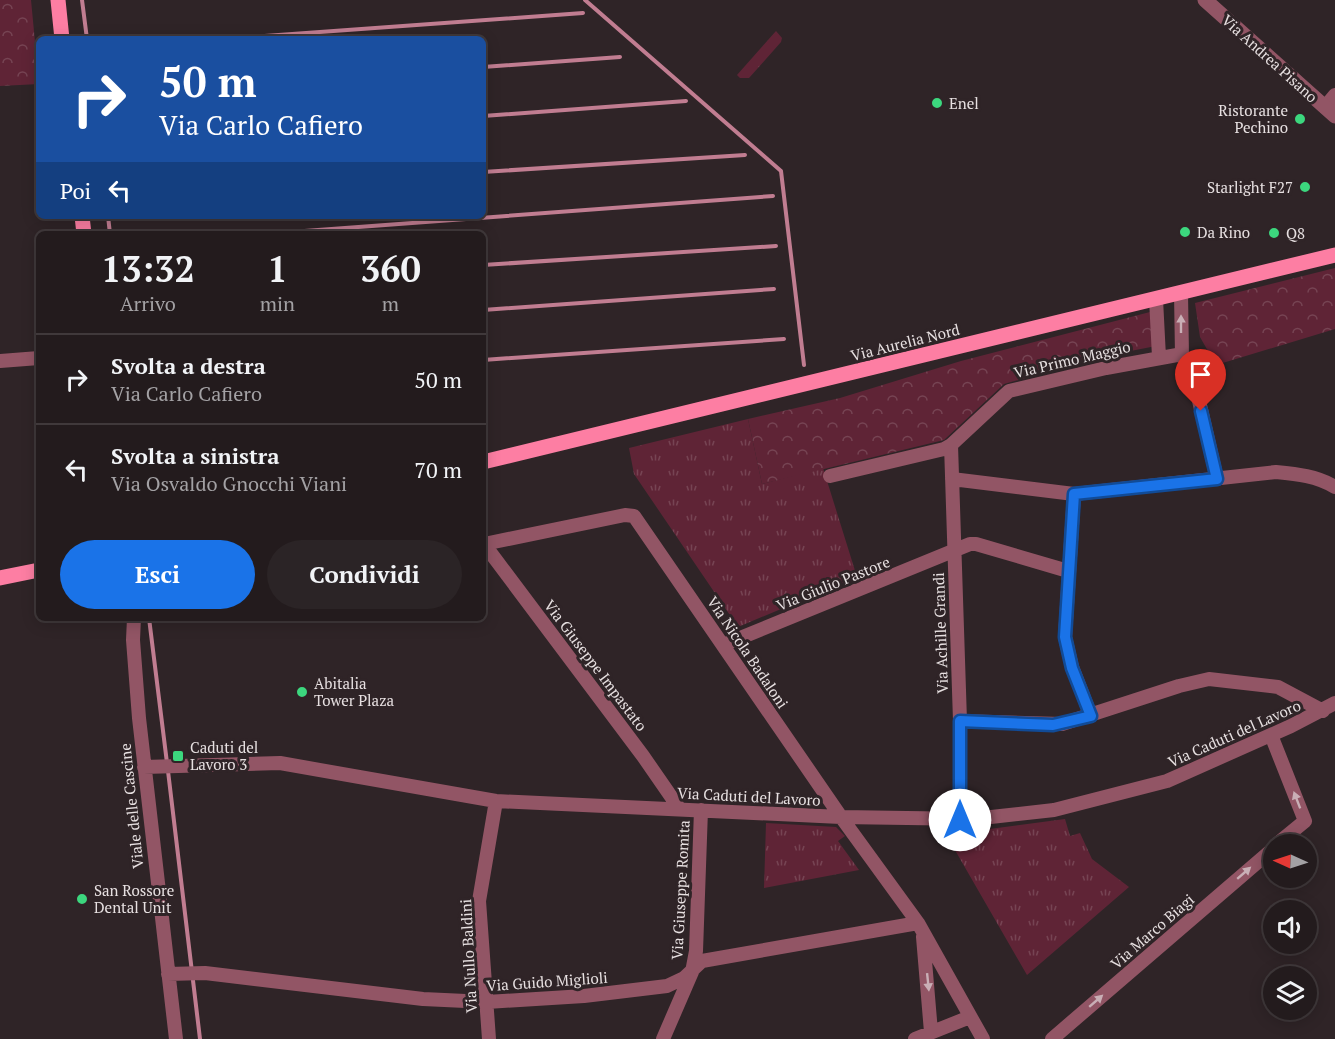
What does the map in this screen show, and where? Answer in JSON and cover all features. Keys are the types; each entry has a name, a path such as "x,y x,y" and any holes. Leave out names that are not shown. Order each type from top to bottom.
{"main road":[{"path":"58,0 62,36"},
{"name":"Via Aurelia Nord","path":"486,461 1335,255"},
{"path":"0,578 36,571"}],"street":[{"name":"Via Andrea Pisano","path":"1205,0 1332,106"},
{"path":"1181,293 1182,356 1191,366 1217,479"},
{"path":"1156,299 1159,357"},
{"name":"Via Primo Maggio","path":"830,476 934,452 951,445 1009,391 1159,357 1182,356"},
{"path":"0,361 36,358"},
{"name":"Via Achille Grandi","path":"951,445 960,721 960,820"},
{"path":"952,479 1074,494 1283,473 1314,478 1335,487"},
{"path":"1074,494 1064,630 1065,644 1091,716"},
{"name":"Via Nicola Badaloni","path":"486,544 631,514 920,928 983,1039"},
{"name":"Via Giulio Pastore","path":"723,645 954,549 976,544 1068,571"},
{"name":"Via Giuseppe Impastato","path":"486,547 644,756 679,808"},
{"name":"Viale delle Cascine","path":"126,621 133,640"},
{"name":"Viale delle Cascine","path":"134,621 133,640 150,767 176,1039"},
{"path":"960,721 1053,725 1091,716 1179,686 1209,679 1278,687 1329,707"},
{"name":"Via Caduti del Lavoro","path":"150,767 280,762 496,801 841,817 960,820 1054,810 1167,781 1329,707"},
{"path":"1271,735 1305,820 1289,834"},
{"name":"Via Nullo Baldini","path":"489,1039 479,901 496,801"},
{"name":"Via Giuseppe Romita","path":"663,1039 692,972 696,951 701,810"},
{"name":"Via Marco Biagi","path":"1052,1039 1263,857"},
{"path":"920,928 931,1032"},
{"name":"Via Guido Miglioli","path":"168,974 200,973 423,999 487,1002 584,996 667,986 681,980 702,962 920,928"},
{"path":"915,1039 970,1017"}],"green space":[{"path":"0,0 31,0 36,52 36,84 0,86"},
{"path":"776,31 782,38 781,42 749,78 740,78 737,75"},
{"path":"1335,268 1335,329 1216,365 1200,337 1195,303"},
{"path":"1150,312 1156,346 1105,356 1004,384 944,440 762,484 748,419 840,398 961,361"},
{"path":"748,419 762,484 823,468 857,577 738,627 634,474 629,448"},
{"path":"1065,819 1070,836 1080,833 1092,859 1129,887 1027,975 944,831 967,832"},
{"path":"766,823 836,827 845,836 838,841 859,870 764,888"}],"waterway":[{"path":"82,0 87,36"},
{"path":"585,0 781,171 804,365"},
{"path":"264,36 583,13"},
{"path":"486,67 620,57"},
{"path":"486,116 686,101"},
{"path":"486,172 745,155"},
{"path":"486,217 773,196"},
{"path":"108,219 110,231"},
{"path":"304,231 465,219"},
{"path":"486,265 776,246"},
{"path":"486,310 774,289"},
{"path":"486,360 784,339"},
{"path":"149,621 167,763"},
{"path":"168,771 200,1039"}],"place":[{"name":"Enel","path":"937,103"},
{"name":"Ristorante Pechino","path":"1300,119"},
{"name":"Starlight F27","path":"1305,187"},
{"name":"Da Rino","path":"1185,232"},
{"name":"Q8","path":"1274,233"},
{"name":"Abitalia Tower Plaza","path":"302,692"},
{"name":"Caduti del Lavoro 3","path":"178,756"},
{"name":"San Rossore Dental Unit","path":"82,899"}],"route":[{"path":"960,820 960,721 1053,725 1091,716 1068,656 1064,630 1074,494 1217,479 1201,411"}]}
